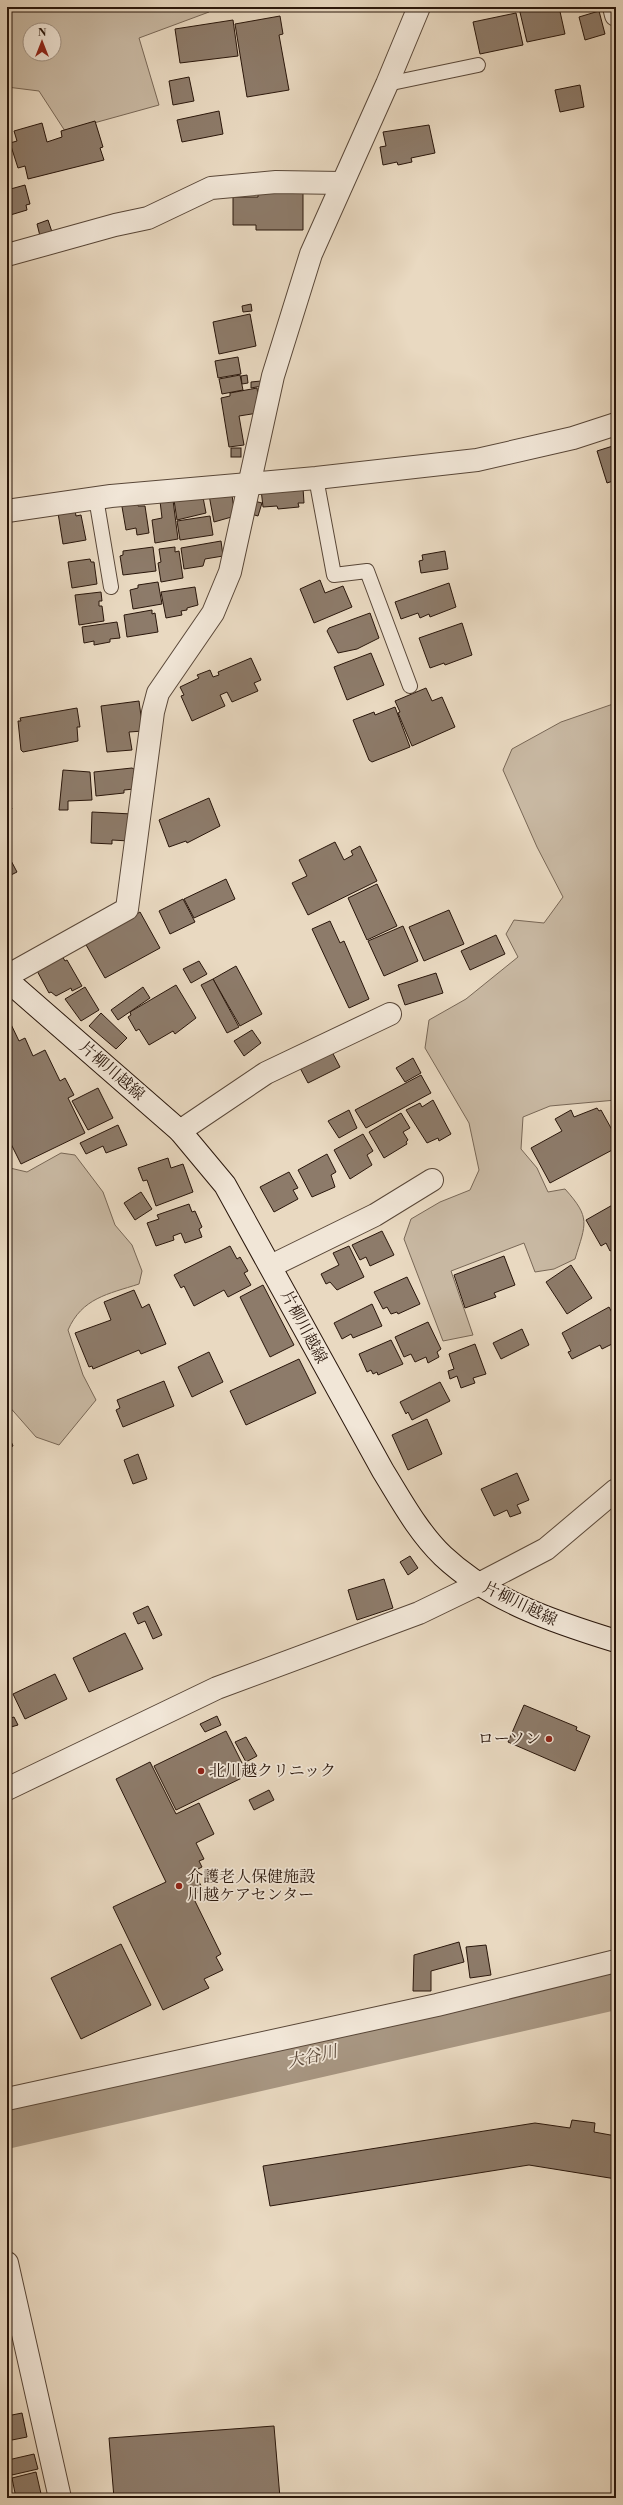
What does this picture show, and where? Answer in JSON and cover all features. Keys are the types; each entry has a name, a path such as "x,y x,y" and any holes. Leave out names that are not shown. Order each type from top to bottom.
{"street":[{"path":"7,976 127,909 153,712 158,693 213,613 230,572 275,368 311,254 387,84 419,7"},
{"path":"614,7 616,15"},
{"path":"7,255 115,224 148,218 211,188 276,182 342,183"},
{"path":"7,511 96,498 316,478 477,460 573,438 616,424"},
{"name":"片柳川越線","path":"12,990 180,1131 225,1185 271,1266 316,1352 409,1515 442,1555 479,1584 512,1603 557,1623 616,1641"},
{"path":"180,1131 266,1073 390,1014"},
{"path":"271,1266 375,1215 432,1180"},
{"path":"7,1789 217,1688 419,1613 479,1584 546,1549 616,1490"},
{"path":"7,2099 437,2005 616,1961"},
{"path":"7,2263 12,2304 60,2498"}],"lane":[{"path":"387,84 478,65"},
{"path":"316,478 334,575 367,571 410,686"},
{"path":"96,498 111,587"}],"shaded area":[{"path":"7,7 208,7 209,12 139,38 159,105 65,131 39,91 7,87"},
{"path":"616,703 616,1100 550,1106 523,1117 521,1149 537,1168 548,1192 565,1189 579,1207 584,1221 582,1237 575,1259 554,1269 535,1272 524,1243 451,1271 473,1335 443,1341 404,1239 411,1219 440,1202 470,1190 479,1170 469,1123 425,1048 429,1020 466,999 518,957 506,934 514,920 544,923 563,897 537,847 503,770 512,749 561,722"},
{"path":"61,1153 75,1155 103,1192 115,1225 132,1245 142,1271 139,1284 107,1295 88,1304 74,1319 68,1330 83,1375 96,1400 59,1445 36,1437 7,1404 7,1162 10,1168 27,1172"}],"building":[{"path":"559,7 565,34 527,42 519,8"},
{"path":"599,11 605,34 585,40 579,17"},
{"path":"516,13 523,45 480,54 473,22"},
{"path":"280,16 283,34 279,35 289,90 247,97 235,24"},
{"path":"233,20 238,56 180,63 175,29"},
{"path":"189,77 194,101 173,105 169,81"},
{"path":"580,85 584,107 560,112 555,90"},
{"path":"219,111 223,134 182,142 177,120"},
{"path":"95,121 103,147 100,148 104,160 28,179 25,166 18,168 10,143 17,141 14,131 42,123 47,142 62,137 61,131"},
{"path":"429,125 435,153 411,158 412,162 398,165 397,162 383,165 380,147 386,146 383,132"},
{"path":"25,185 30,204 26,205 27,210 7,216 7,190"},
{"path":"258,191 303,191 303,230 256,230 256,225 233,225 233,197 258,197"},
{"path":"48,220 52,232 40,236 37,224"},
{"path":"251,304 252,311 243,312 242,306"},
{"path":"250,314 256,346 219,354 213,322"},
{"path":"238,357 241,374 218,378 215,361"},
{"path":"240,375 243,390 222,394 219,379"},
{"path":"247,375 248,383 242,384 241,376"},
{"path":"261,381 262,386 251,388 251,382"},
{"path":"257,388 260,406 258,413 239,416 244,445 229,447 221,398 230,396 230,393"},
{"path":"616,445 616,480 607,483 597,451"},
{"path":"231,448 241,448 241,457 231,457"},
{"path":"303,488 304,503 298,503 299,507 278,509 277,506 263,507 261,489"},
{"path":"202,492 206,513 177,520 174,500"},
{"path":"209,495 232,495 235,516 214,522"},
{"path":"137,499 138,506 145,506 149,533 137,535 136,528 126,530 121,501"},
{"path":"173,500 178,539 155,543 152,520 162,518 160,501"},
{"path":"254,501 262,503 258,516 251,514"},
{"path":"75,510 76,516 81,515 86,540 63,544 58,513"},
{"path":"210,516 213,535 180,540 177,521"},
{"path":"221,541 223,556 205,559 203,566 184,569 181,548"},
{"path":"153,547 156,571 123,575 120,556 123,555 123,551"},
{"path":"175,547 175,552 179,551 183,578 161,582 158,563 161,562 159,549"},
{"path":"445,551 448,569 421,573 419,561 423,560 422,555"},
{"path":"90,559 91,562 94,562 97,584 72,588 68,562"},
{"path":"320,580 325,593 343,586 352,607 314,623 300,589"},
{"path":"158,582 162,604 133,609 130,590 138,588 138,585"},
{"path":"449,583 456,607 430,617 429,614 420,618 418,613 401,619 395,602"},
{"path":"195,587 198,605 181,611 182,615 166,618 161,592"},
{"path":"101,592 102,601 99,601 99,606 102,606 104,621 79,625 75,595"},
{"path":"152,610 152,614 155,613 158,632 127,637 124,615"},
{"path":"370,613 379,638 357,649 338,653 327,631 329,628"},
{"path":"117,622 120,638 110,639 110,642 94,645 94,641 84,643 82,627"},
{"path":"462,623 472,655 445,665 444,663 430,668 419,638"},
{"path":"371,653 384,685 347,700 334,667"},
{"path":"251,658 261,680 254,683 258,691 232,702 227,692 220,695 225,706 192,721 181,696 184,695 180,687 199,678 197,675 210,670 213,677 219,675 218,672"},
{"path":"426,688 432,701 442,697 455,727 412,746 398,713 400,712 395,701"},
{"path":"139,701 143,731 129,732 132,750 107,752 101,706"},
{"path":"395,707 410,747 372,762 369,760 353,720 374,712 375,715"},
{"path":"77,708 80,727 77,727 78,741 23,752 21,750 18,721 21,721 20,718"},
{"path":"132,768 136,770 137,776 133,777 134,789 124,790 124,793 96,796 94,772"},
{"path":"63,770 90,772 92,800 68,801 68,810 59,810"},
{"path":"7,797 12,809 7,811"},
{"path":"209,798 220,826 187,843 186,841 169,847 159,820"},
{"path":"92,812 132,814 129,841 112,840 112,844 91,843"},
{"path":"335,842 344,860 353,855 351,851 360,846 377,881 308,915 292,883 307,876 299,860"},
{"path":"7,853 17,872 7,877"},
{"path":"226,879 235,899 194,918 184,899"},
{"path":"377,884 397,926 367,940 348,898"},
{"path":"183,899 195,922 170,934 159,911"},
{"path":"449,910 464,944 424,961 409,927"},
{"path":"140,912 160,948 105,978 85,943"},
{"path":"330,921 340,943 344,941 369,999 349,1008 312,929"},
{"path":"403,926 418,961 384,976 368,941"},
{"path":"496,935 505,954 470,970 461,951"},
{"path":"61,954 65,961 67,960 82,986 72,991 71,988 56,996 51,992 49,993 36,969"},
{"path":"199,961 207,974 191,983 183,969"},
{"path":"236,966 262,1014 240,1026 213,979"},
{"path":"436,973 443,993 405,1005 398,985"},
{"path":"213,979 239,1027 227,1033 201,985"},
{"path":"176,985 196,1018 175,1034 173,1031 149,1045 139,1029 136,1031 128,1017 131,1015 130,1012"},
{"path":"85,987 99,1010 81,1021 65,999"},
{"path":"143,987 150,998 118,1020 111,1010"},
{"path":"101,1013 127,1038 116,1049 89,1026"},
{"path":"7,1016 19,1041 25,1038 33,1056 45,1050 60,1081 65,1078 74,1095 68,1098 85,1133 21,1164 7,1136"},
{"path":"252,1030 261,1043 244,1056 234,1041"},
{"path":"331,1050 340,1067 308,1083 299,1066"},
{"path":"413,1058 421,1073 405,1082 396,1068"},
{"path":"421,1075 431,1093 366,1128 355,1110"},
{"path":"98,1088 113,1118 88,1130 72,1101"},
{"path":"433,1100 451,1134 439,1141 438,1138 427,1143 406,1110 420,1103 422,1107"},
{"path":"597,1108 599,1111 601,1110 616,1137 616,1148 550,1183 531,1148 562,1131 555,1119 571,1110 574,1117"},
{"path":"349,1110 357,1128 339,1138 328,1121"},
{"path":"401,1113 410,1128 403,1132 408,1140 406,1142 407,1144 384,1158 369,1132"},
{"path":"118,1125 127,1145 106,1153 103,1146 86,1154 80,1143"},
{"path":"363,1134 373,1151 367,1155 372,1165 350,1179 334,1150"},
{"path":"327,1154 336,1172 331,1175 335,1187 312,1197 298,1170"},
{"path":"168,1158 171,1168 183,1164 193,1192 156,1206 147,1180 143,1181 138,1168"},
{"path":"289,1172 298,1188 293,1190 298,1199 274,1212 260,1187"},
{"path":"141,1192 152,1209 135,1220 124,1203"},
{"path":"616,1203 616,1248 610,1251 606,1243 601,1246 586,1220"},
{"path":"189,1204 192,1212 195,1211 202,1227 199,1229 202,1237 185,1243 181,1233 173,1236 174,1240 156,1246 147,1223 159,1219 157,1215"},
{"path":"382,1231 394,1255 370,1266 366,1257 360,1260 352,1245"},
{"path":"230,1246 237,1259 240,1257 248,1271 244,1273 251,1285 228,1297 224,1290 194,1306 184,1286 181,1288 174,1275"},
{"path":"349,1246 364,1277 337,1290 330,1282 326,1284 321,1274 339,1265 333,1253"},
{"path":"504,1256 515,1285 494,1293 496,1297 465,1308 454,1275"},
{"path":"571,1265 592,1298 567,1314 546,1282"},
{"path":"407,1277 420,1304 398,1314 397,1312 391,1314 387,1307 383,1309 374,1292"},
{"path":"263,1285 294,1345 270,1357 240,1297"},
{"path":"134,1290 142,1308 149,1304 166,1344 141,1354 139,1350 93,1369 92,1366 89,1367 75,1333 111,1320 104,1302"},
{"path":"372,1304 382,1326 353,1338 351,1334 342,1339 334,1323"},
{"path":"609,1307 616,1320 616,1338 612,1340 614,1343 602,1349 600,1345 572,1359 568,1352 571,1351 562,1333"},
{"path":"428,1322 441,1349 437,1352 439,1357 428,1363 426,1357 415,1362 411,1354 404,1357 395,1337"},
{"path":"522,1329 529,1345 501,1359 493,1343"},
{"path":"391,1340 403,1364 378,1375 377,1372 373,1374 371,1370 367,1372 359,1354"},
{"path":"475,1344 486,1374 473,1378 475,1383 461,1388 457,1376 450,1379 448,1371 454,1369 449,1354"},
{"path":"209,1352 223,1382 192,1397 178,1367"},
{"path":"299,1359 316,1393 246,1425 230,1391"},
{"path":"164,1381 174,1406 123,1427 116,1410 120,1408 117,1400"},
{"path":"440,1382 450,1401 412,1420 408,1412 406,1414 400,1402"},
{"path":"427,1419 442,1454 408,1470 392,1435"},
{"path":"7,1432 13,1446 7,1449"},
{"path":"138,1454 147,1479 133,1484 124,1460"},
{"path":"517,1473 529,1500 517,1505 521,1513 510,1517 507,1510 494,1516 481,1489"},
{"path":"410,1556 418,1568 408,1575 400,1562"},
{"path":"384,1579 393,1608 357,1620 348,1590"},
{"path":"148,1606 162,1635 153,1639 145,1621 138,1624 133,1613"},
{"path":"125,1633 143,1669 89,1692 73,1658"},
{"path":"55,1674 67,1699 25,1719 13,1694"},
{"name":"ローソン","path":"524,1705 577,1727 576,1730 590,1736 575,1771 508,1742"},
{"path":"217,1716 221,1725 205,1732 200,1724"},
{"path":"14,1717 18,1725 11,1727 8,1719"},
{"name":"北川越クリニック","path":"226,1731 248,1775 176,1810 154,1766"},
{"path":"246,1737 257,1756 246,1762 235,1742"},
{"name":"介護老人保健施設 川越ケアセンター","path":"150,1762 176,1814 199,1803 214,1834 196,1843 204,1859 199,1861 202,1867 194,1871 203,1890 192,1895 221,1954 216,1957 223,1970 204,1979 209,1988 163,2010 113,1907 166,1882 116,1779"},
{"path":"269,1790 274,1800 254,1810 249,1800"},
{"path":"459,1942 464,1962 431,1971 431,1991 413,1991 414,1955"},
{"path":"121,1944 151,2005 81,2039 51,1978"},
{"path":"486,1945 491,1975 470,1978 466,1947"},
{"path":"572,2120 595,2123 594,2132 616,2136 616,2179 529,2165 270,2206 263,2166 535,2123 570,2128"},
{"path":"22,2413 27,2437 7,2441 7,2416"},
{"path":"274,2426 280,2498 114,2498 109,2438"},
{"path":"34,2454 38,2469 12,2475 8,2460"},
{"path":"36,2472 42,2498 16,2498 12,2478"}],"waterway":[{"name":"大谷川","path":"7,2126 616,1987"}],"place":[{"name":"ローソン","path":"549,1739"},
{"name":"北川越クリニック","path":"201,1771"},
{"name":"介護老人保健施設 川越ケアセンター","path":"179,1886"}]}
